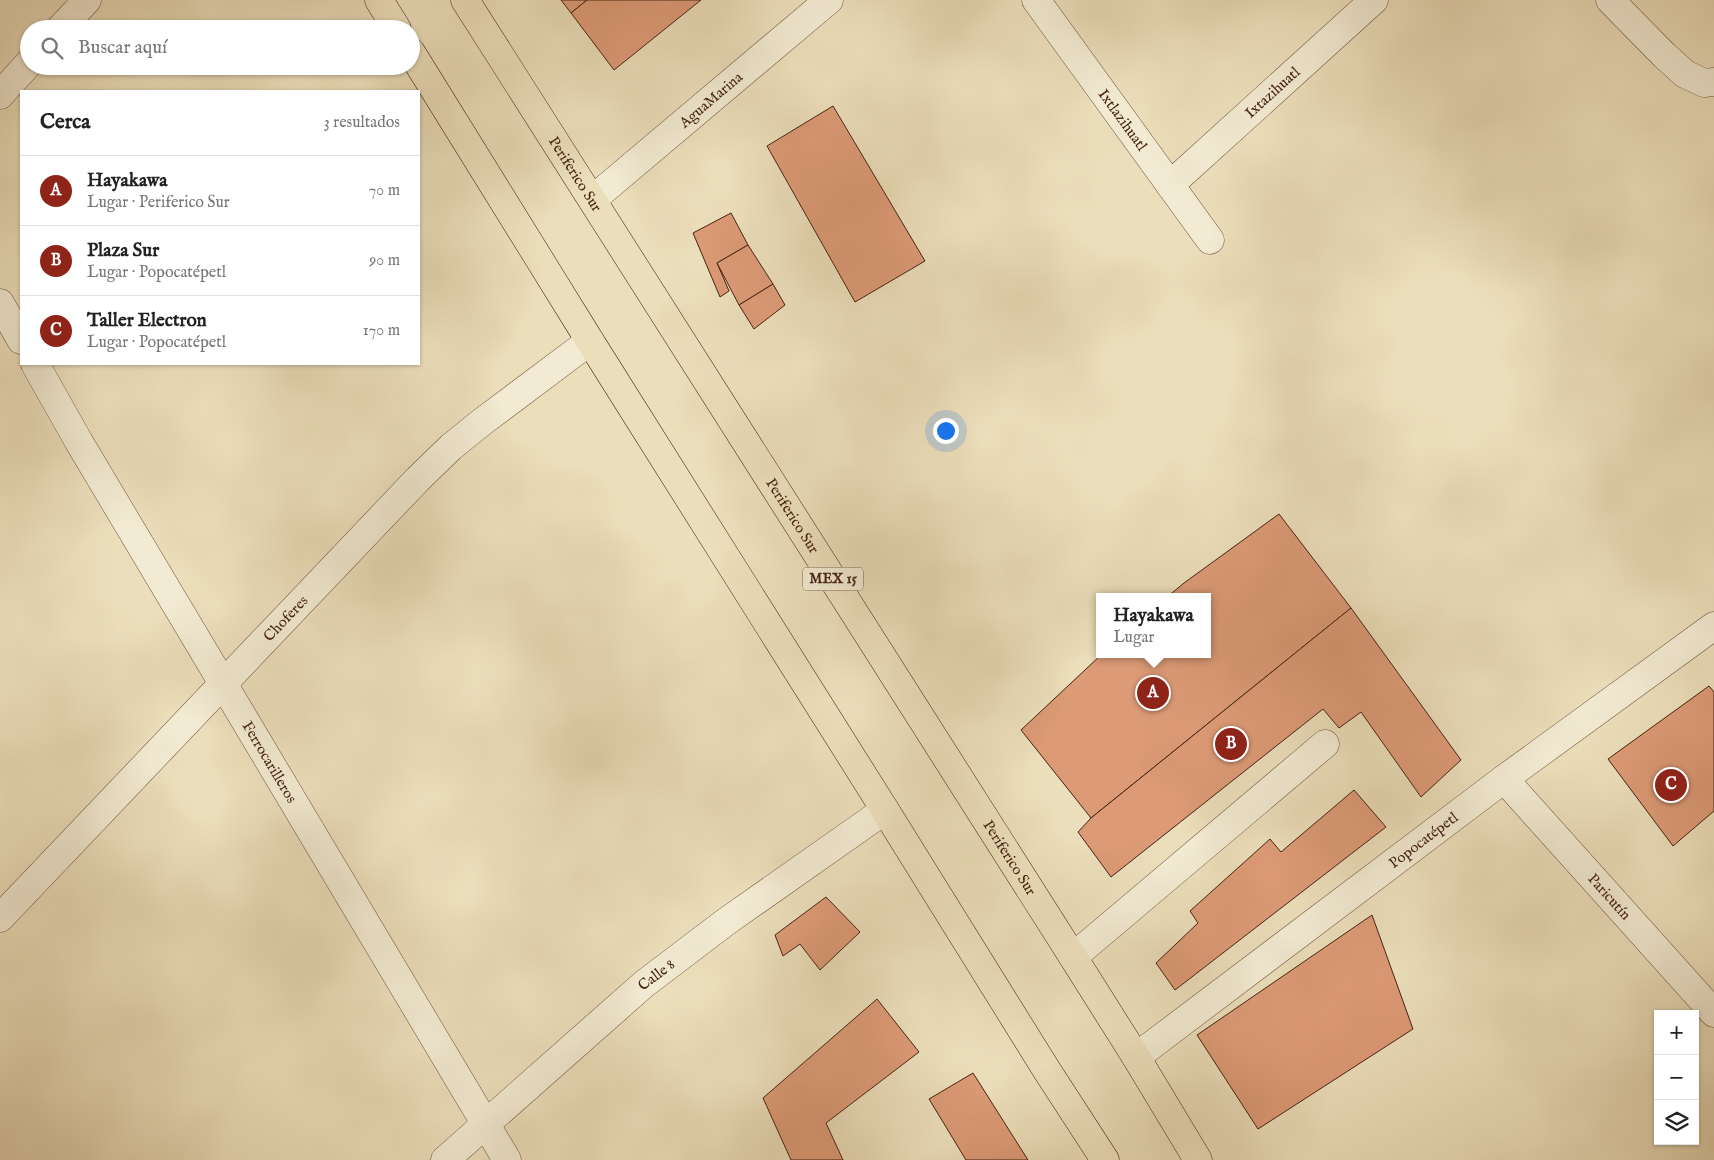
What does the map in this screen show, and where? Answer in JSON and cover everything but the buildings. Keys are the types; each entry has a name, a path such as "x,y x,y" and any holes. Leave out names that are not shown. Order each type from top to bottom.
{"main road":[{"path":"379,0 391,20"},
{"name":"Periferico Sur","path":"465,0 1136,1056 1198,1160"},
{"path":"420,67 1046,1069 1105,1160"}],"street":[{"path":"68,20 86,0"},
{"name":"AguaMarina","path":"593,199 829,0"},
{"name":"Ixtlazihuatl","path":"1036,0 1210,240"},
{"name":"Ixtazihuatl","path":"1170,185 1374,0"},
{"path":"1610,0 1685,74 1704,82 1714,82"},
{"path":"0,95 20,73"},
{"path":"0,303 20,338"},
{"name":"Choferes","path":"0,918 418,479 482,422 590,341"},
{"name":"Ferrocarilleros","path":"35,365 222,684 507,1160"},
{"name":"Popocatépetl","path":"1136,1056 1504,779 1714,626"},
{"path":"1073,957 1325,744"},
{"name":"Paricutín","path":"1504,779 1714,1013"},
{"name":"Calle 8","path":"445,1160 644,984 727,921 885,810"}],"place":[{"name":"Hayakawa","path":"1153,693"},
{"name":"Plaza Sur","path":"1231,744"},
{"name":"Taller Electron","path":"1671,785"}]}
